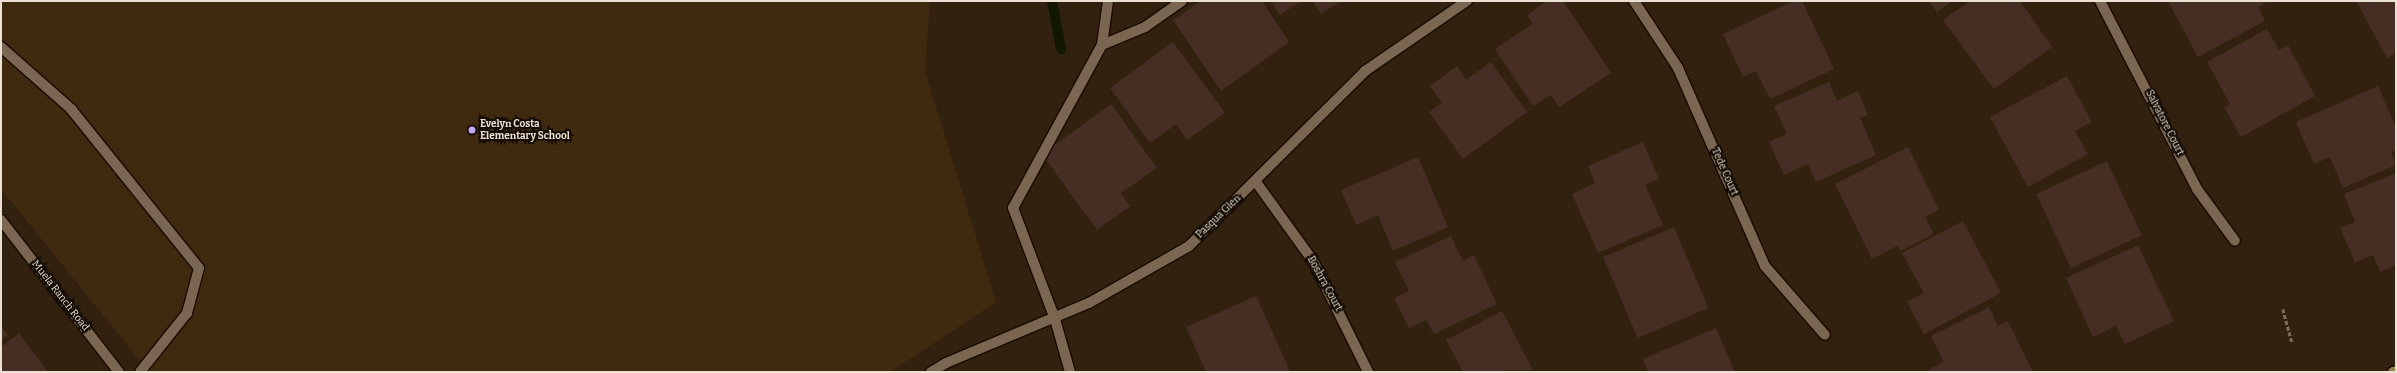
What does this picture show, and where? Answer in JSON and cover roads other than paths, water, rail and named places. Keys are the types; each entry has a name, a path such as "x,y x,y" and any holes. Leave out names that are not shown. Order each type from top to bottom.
{"street":[{"path":"1070,372 1055,320 1014,208 1102,45 1108,1"},
{"path":"1102,45 1145,27 1182,1"},
{"name":"Pasqua Glen","path":"931,372 946,363 1055,320 1137,278 1189,246 1256,182 1364,71 1466,1"},
{"name":"Tede Court","path":"1634,1 1678,68 1765,266 1825,336"},
{"name":"Salvatore Court","path":"2100,1 2197,189 2236,241"},
{"path":"1,47 71,109 199,268 187,313 140,372"},
{"name":"Boshra Court","path":"1256,182 1313,262 1340,311 1368,372"},
{"name":"Muela Ranch Road","path":"1,220 119,372"}],"waterway":[{"path":"1052,1 1061,49"}],"place":[{"name":"Evelyn Costa Elementary School","path":"472,130"}]}
